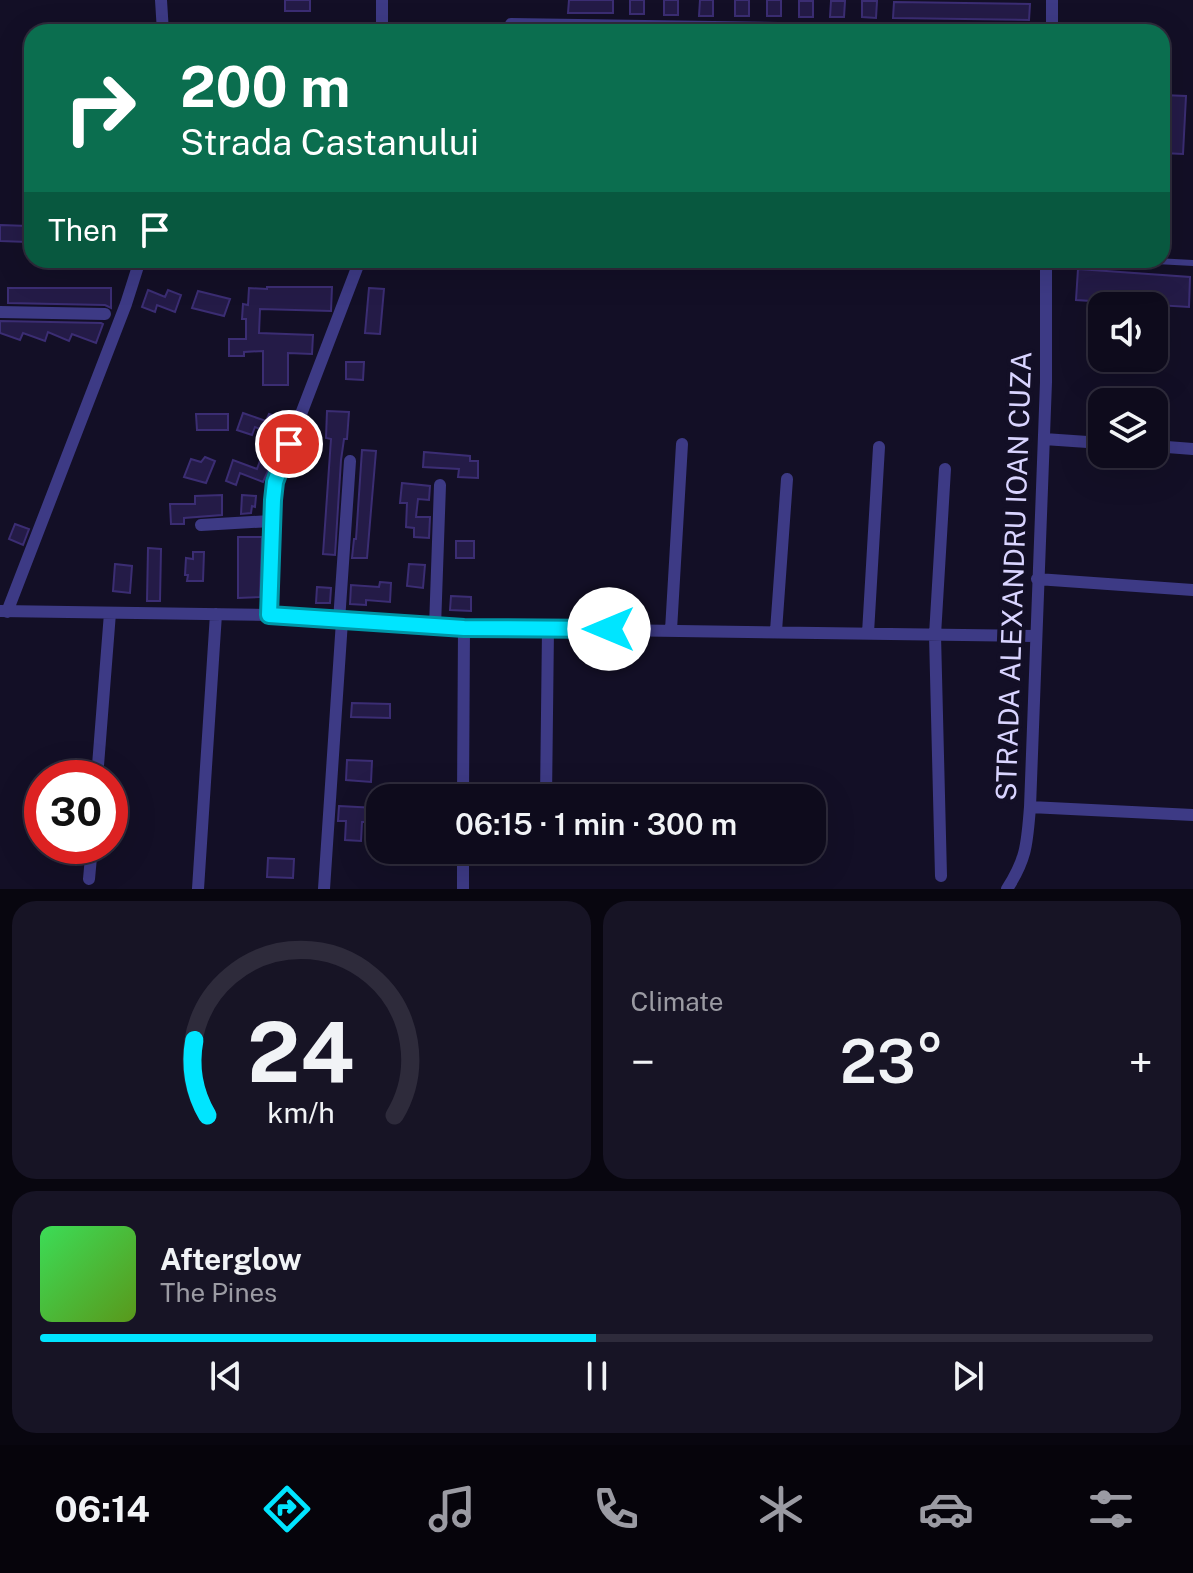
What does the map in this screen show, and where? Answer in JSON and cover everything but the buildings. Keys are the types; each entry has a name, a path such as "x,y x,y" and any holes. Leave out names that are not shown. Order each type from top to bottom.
{"street":[{"path":"161,0 162,24"},
{"path":"382,0 382,24"},
{"path":"1052,0 1052,24"},
{"path":"137,268 126,304 3,612 269,615 464,628 1034,636"},
{"path":"269,615 275,482 357,268"},
{"name":"STRADA ALEXANDRU IOAN CUZA","path":"1007,889 1021,868 1026,853 1030,807 1034,636 1044,439 1046,268"},
{"path":"0,312 105,314"},
{"path":"1044,439 1088,442"},
{"path":"671,630 682,444"},
{"path":"868,633 879,447"},
{"path":"1168,447 1193,449"},
{"path":"324,889 350,461"},
{"path":"941,876 935,635 945,469"},
{"path":"776,631 787,479"},
{"path":"435,627 440,485"},
{"path":"201,525 271,521"},
{"path":"1037,579 1193,590"},
{"path":"98,760 110,613"},
{"path":"198,889 216,614"},
{"path":"463,784 464,628"},
{"path":"546,784 548,629"},
{"path":"1030,807 1193,815"},
{"path":"89,879 90,864"},
{"path":"463,864 463,889"}],"lane":[{"path":"1170,262 1193,263"}],"route":[{"path":"289,444 275,482 269,615 464,628 609,629"}]}
